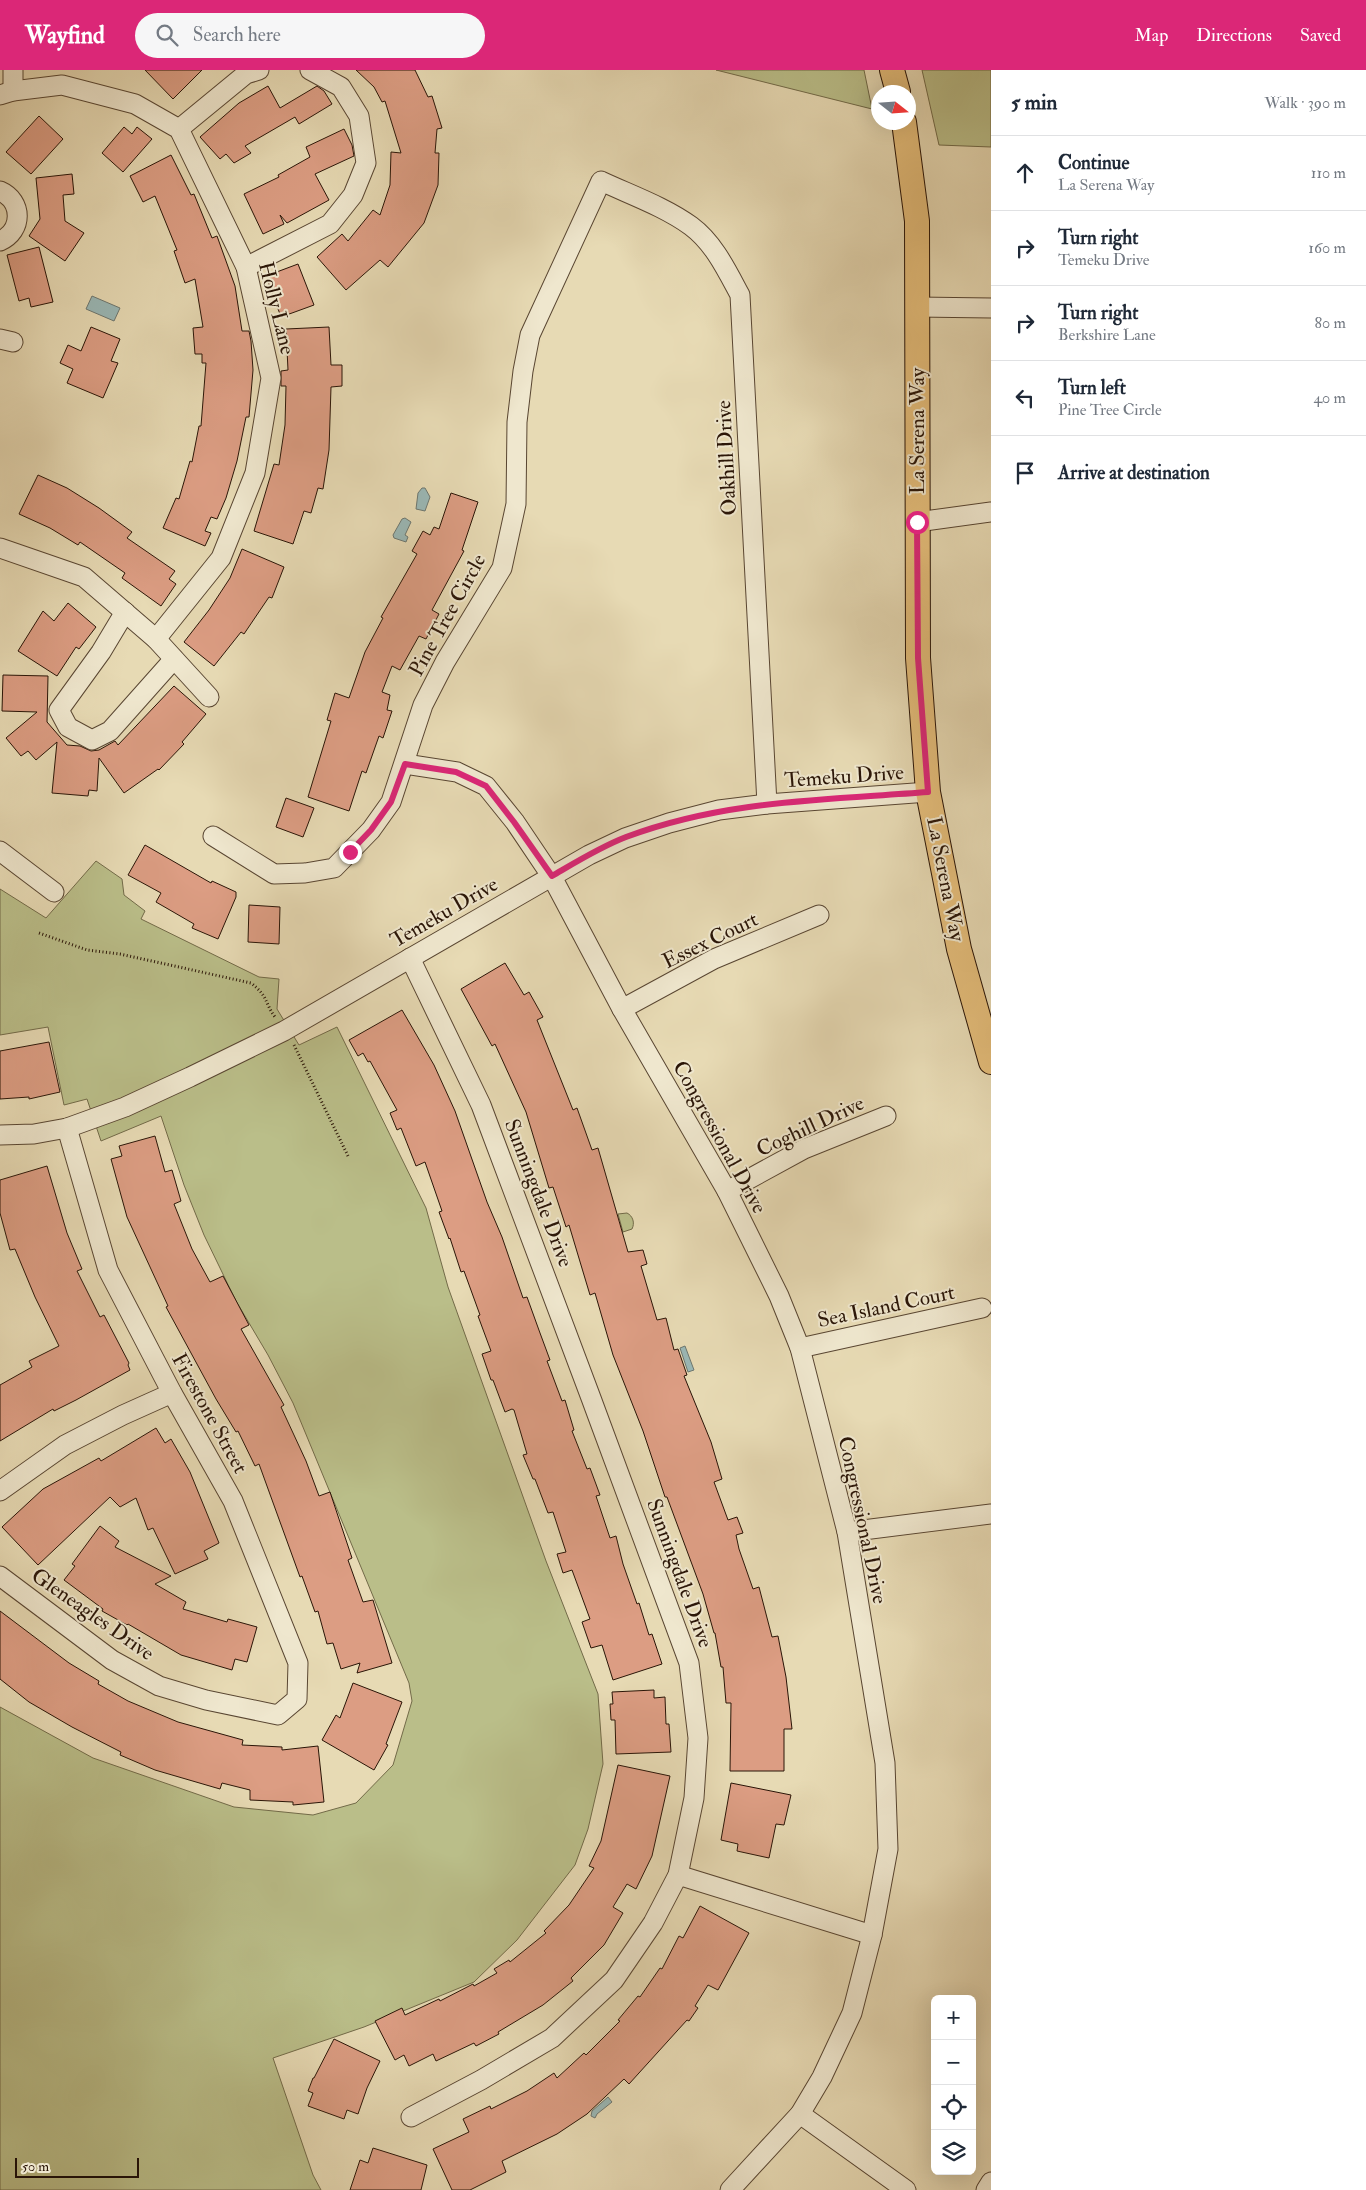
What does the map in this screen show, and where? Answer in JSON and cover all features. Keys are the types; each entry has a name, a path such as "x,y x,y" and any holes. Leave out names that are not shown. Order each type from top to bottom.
{"main road":[{"path":"892,70 896,85"},
{"name":"La Serena Way","path":"905,130 917,221 918,658 928,792 959,948 991,1062"}],"street":[{"path":"6,93 13,70"},
{"path":"6,93 63,77 135,104 179,129 246,74 259,70"},
{"path":"246,267 330,224 353,195 366,163 359,116 341,87 310,70"},
{"name":"Holly Lane","path":"156,639 221,558 255,473 271,378 246,267 179,129"},
{"name":"Pine Tree Circle","path":"213,836 274,874 305,873 334,868 371,830 391,802 423,705 446,662 502,568 516,504 518,422 523,371 530,335 601,181"},
{"name":"Oakhill Drive","path":"601,181 652,204 692,227 720,257 740,295 767,804"},
{"path":"0,191 13,200 17,208 18,218 16,227 10,235 0,241"},
{"path":"917,307 991,308"},
{"path":"917,522 991,512"},
{"path":"0,548 84,577 156,639 208,697"},
{"path":"125,612 101,652 59,710 68,727 92,740 110,731 174,659"},
{"name":"Congressional Drive","path":"405,764 456,772 486,786 552,876 622,1009 727,1191 779,1296 800,1348 847,1532 885,1763 888,1849 872,1935 852,2012 822,2077 800,2114 730,2190"},
{"name":"Temeku Drive","path":"0,1135 34,1134 67,1128 125,1107 284,1031 589,855 625,838 660,826 719,810 767,804 928,792"},
{"path":"0,851 54,892"},
{"name":"Essex Court","path":"622,1009 714,959 819,915"},
{"name":"Sunningdale Drive","path":"410,958 481,1105 689,1663 698,1738 694,1798 678,1875 653,1923 614,1980 552,2038 481,2080 411,2117"},
{"name":"Coghill Drive","path":"727,1191 804,1149 886,1116"},
{"name":"Firestone Street","path":"67,1128 108,1270 172,1393 233,1501 298,1663 297,1698 278,1715"},
{"name":"Sea Island Court","path":"800,1348 982,1308"},
{"path":"0,1491 65,1445 172,1393"},
{"path":"847,1532 991,1514"},
{"name":"Gleneagles Drive","path":"0,1576 112,1660 158,1686 206,1700 278,1715"},
{"path":"678,1875 872,1935"},
{"path":"800,2114 906,2190"},
{"path":"986,2190 991,2182"}],"path":[{"path":"39,932 87,950 134,957 251,983 268,1000 270,1010 296,1049 348,1156"}],"green space":[{"path":"716,70 864,70 871,109"},
{"path":"922,70 991,70 991,147 939,145"},
{"path":"96,861 122,879 124,895 145,911 141,919 259,977 279,979 277,1009 299,1045 337,1027 426,1208 448,1287 546,1561 598,1694 603,1764 588,1829 575,1865 517,1940 474,1982 364,2027 273,2058 313,2175 321,2190 0,2190 0,1707 93,1758 234,1807 313,1815 356,1803 393,1765 412,1701 409,1683 293,1403 268,1355 236,1301 204,1235 184,1185 161,1116 101,1141 87,1099 64,1105 48,1027 0,1035 0,889 46,918"},
{"path":"627,1213 632,1218 633,1227 623,1232 618,1214"}],"water":[{"path":"92,296 120,308 114,321 86,309"},
{"path":"422,488 425,488 430,497 425,511 416,509 418,493"},
{"path":"405,518 411,522 405,535 408,537 406,542 394,538 393,535 402,519"},
{"path":"685,1346 694,1370 688,1372 680,1348"},
{"path":"608,2097 612,2102 597,2114 595,2118 591,2116 592,2111"}],"building":[{"path":"145,70 202,70 173,99"},
{"path":"356,70 415,70 428,97 432,96 442,128 437,129 435,153 439,153 438,185 424,223 388,267 380,260 346,290 317,257 342,234 348,241 373,210 380,215 390,185 391,152 401,153 385,101 382,102 374,87"},
{"path":"268,86 280,108 317,86 324,91 332,104 299,124 295,117 245,146 251,153 234,163 226,154 220,159 200,137 239,103"},
{"path":"39,116 63,139 31,174 6,152"},
{"path":"124,127 132,134 137,127 152,139 123,172 102,153"},
{"path":"344,129 352,145 354,156 315,174 329,200 287,223 280,215 284,224 263,234 244,194 279,177 278,175 310,157 306,147"},
{"path":"171,155 191,195 194,194 212,238 217,236 235,286 242,331 249,331 251,341 253,370 249,417 246,417 237,461 226,498 217,519 211,517 205,531 211,533 205,546 163,528 176,498 179,499 190,461 192,462 199,426 201,426 206,363 202,363 202,354 195,354 193,328 203,327 195,279 185,283 174,251 177,250 155,196 143,202 130,176"},
{"path":"72,174 74,194 63,195 65,221 84,233 65,261 29,236 40,219 36,178"},
{"path":"39,247 53,302 31,307 29,298 19,301 7,255"},
{"path":"298,264 314,305 281,317 266,276"},
{"path":"91,327 120,339 111,361 118,363 103,398 67,383 73,369 60,363 68,345 81,351"},
{"path":"329,327 331,365 342,365 342,386 331,387 329,450 323,489 318,488 311,513 304,511 293,544 254,531 274,464 279,465 285,425 286,386 281,386 281,371 288,370 286,329"},
{"path":"38,475 67,488 99,508 132,532 127,538 175,571 169,579 176,584 161,606 122,578 125,573 80,542 78,545 50,528 19,514"},
{"path":"451,493 478,502 462,550 464,551 432,610 439,614 426,639 419,636 400,670 392,666 382,692 390,695 387,710 392,711 383,738 379,736 366,773 362,771 349,811 308,797 331,721 327,720 335,693 349,698 365,652 383,618 381,617 417,554 412,551 423,531 430,535 434,527 439,529"},
{"path":"242,549 284,567 272,598 269,597 244,634 241,632 214,666 184,642 209,610 230,578"},
{"path":"68,603 96,627 79,649 76,647 57,676 18,651 43,611 54,621"},
{"path":"3,675 48,676 47,722 67,745 80,746 91,751 99,750 115,741 118,745 174,686 206,714 182,742 184,744 159,770 124,793 99,758 97,791 89,790 88,796 52,793 57,742 36,760 28,751 21,756 6,738 37,712 2,711"},
{"path":"286,798 314,808 303,837 276,827"},
{"path":"145,845 211,883 212,881 236,892 236,897 218,939 192,928 194,924 156,902 161,893 128,875"},
{"path":"249,905 280,907 279,944 248,942"},
{"path":"505,963 524,995 529,992 543,1017 537,1020 573,1110 577,1108 592,1150 598,1148 628,1252 643,1250 647,1264 641,1266 657,1320 666,1318 674,1350 678,1349 687,1375 684,1376 711,1442 722,1479 714,1482 728,1520 737,1517 743,1533 736,1535 739,1549 753,1589 759,1587 772,1637 778,1636 786,1677 792,1729 784,1729 784,1771 730,1771 731,1703 726,1703 723,1667 721,1667 715,1633 703,1594 613,1355 595,1293 590,1295 569,1225 566,1227 553,1187 549,1188 526,1112 495,1044 492,1046 461,989"},
{"path":"402,1010 434,1065 455,1111 523,1298 527,1297 550,1360 547,1361 562,1401 565,1400 574,1430 572,1431 587,1469 590,1468 600,1495 596,1496 610,1538 616,1536 623,1564 637,1604 639,1603 649,1635 652,1634 662,1664 613,1680 602,1645 591,1648 582,1622 590,1619 572,1570 563,1573 557,1554 566,1552 553,1512 548,1513 535,1479 533,1479 523,1455 527,1454 514,1410 505,1412 493,1380 491,1380 482,1354 491,1351 464,1271 461,1272 439,1212 442,1211 425,1162 416,1166 401,1128 397,1130 390,1113 397,1110 370,1061 368,1062 363,1053 358,1056 349,1040"},
{"path":"49,1042 60,1092 29,1099 29,1097 0,1099 0,1051"},
{"path":"155,1136 165,1172 172,1170 181,1201 174,1204 192,1249 210,1282 223,1276 249,1325 241,1329 284,1405 281,1407 306,1461 319,1496 330,1492 352,1558 348,1560 363,1602 373,1600 392,1663 357,1673 360,1663 341,1669 333,1643 327,1644 318,1611 315,1612 302,1576 300,1577 259,1464 255,1466 238,1431 236,1432 216,1399 166,1307 168,1306 127,1217 111,1159 122,1156 119,1146"},
{"path":"47,1166 67,1233 82,1269 77,1271 100,1317 104,1315 129,1363 130,1370 76,1400 54,1411 53,1409 0,1441 0,1385 32,1367 29,1361 59,1346 35,1297 15,1249 10,1250 0,1213 0,1180"},
{"path":"156,1428 165,1443 171,1439 190,1472 219,1543 204,1551 208,1559 175,1574 153,1528 148,1530 136,1498 120,1507 110,1497 38,1565 2,1527 43,1489 99,1458 101,1461"},
{"path":"100,1526 119,1541 115,1547 171,1576 155,1584 186,1602 183,1609 227,1622 228,1619 257,1627 247,1662 235,1659 232,1670 181,1655 102,1611 103,1609 64,1580 75,1566 72,1564"},
{"path":"0,1611 69,1663 99,1681 98,1684 128,1701 178,1722 243,1740 242,1745 282,1747 282,1750 318,1746 324,1802 293,1805 293,1802 250,1800 250,1790 222,1783 220,1789 155,1770 120,1755 121,1752 29,1702 0,1679"},
{"path":"353,1683 402,1702 386,1744 388,1745 374,1770 322,1740 336,1715 340,1718"},
{"path":"654,1690 654,1698 665,1697 666,1724 669,1724 671,1752 616,1754 615,1720 611,1720 610,1704 613,1704 612,1692"},
{"path":"618,1765 670,1776 652,1856 636,1889 627,1884 613,1907 623,1913 604,1945 571,1978 573,1981 543,2005 498,2032 499,2034 476,2046 474,2043 436,2061 433,2054 409,2066 404,2055 395,2060 375,2021 402,2008 405,2015 439,1999 440,2001 473,1984 474,1986 497,1973 494,1969 509,1960 510,1962 546,1933 544,1931 569,1905 594,1868 589,1866 601,1841"},
{"path":"731,1783 791,1795 784,1825 776,1824 769,1858 737,1851 738,1844 721,1840"},
{"path":"700,1906 749,1933 718,1990 708,1985 695,2006 698,2008 689,2021 687,2020 629,2084 624,2079 587,2114 557,2134 502,2161 506,2172 470,2190 452,2190 433,2149 469,2132 463,2119 490,2106 491,2109 527,2091 554,2073 557,2078 584,2053 586,2055 620,2021 618,2020 638,1996 640,1997 660,1968 662,1969 679,1936 683,1938"},
{"path":"334,2039 380,2061 367,2088 358,2114 347,2110 344,2119 308,2106 313,2093 308,2091 313,2078"},
{"path":"373,2148 427,2165 421,2190 350,2190 360,2160 368,2163"}],"route":[{"path":"350,852 371,830 391,802 405,764 456,772 486,786 552,876 589,855 625,838 669,823 719,810 767,804 928,792 918,658 917,522"}]}
